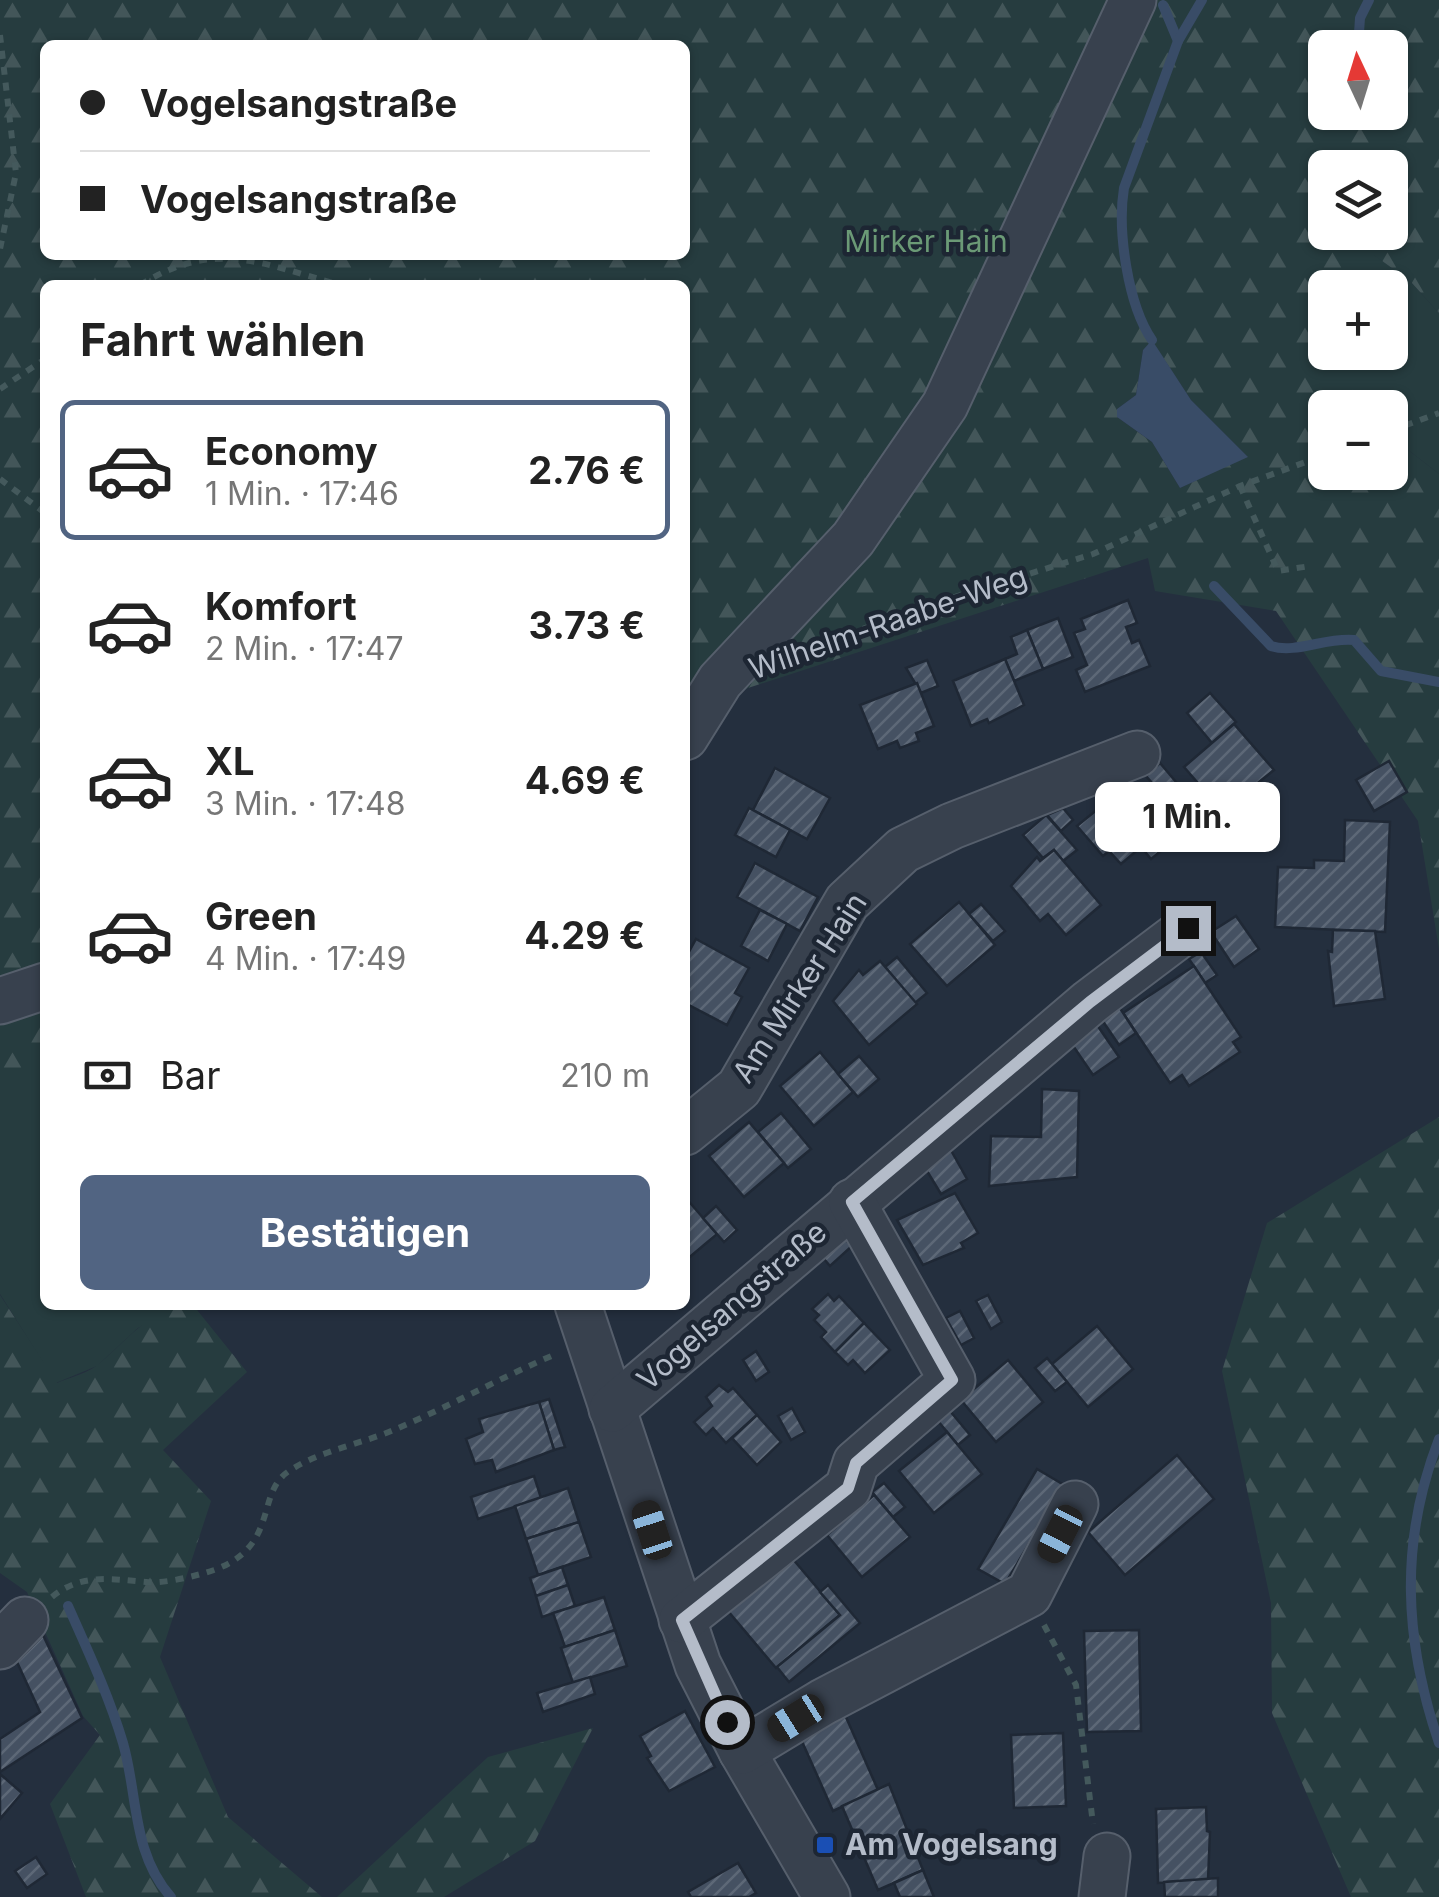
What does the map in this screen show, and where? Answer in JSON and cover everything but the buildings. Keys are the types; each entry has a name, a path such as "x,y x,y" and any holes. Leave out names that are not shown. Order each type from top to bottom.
{"street":[{"path":"690,723 703,688 854,539 945,405 1133,0"},
{"name":"Am Mirker Hain","path":"690,1128 739,1088 847,902 903,850 952,826 1138,754"},
{"name":"Vogelsangstraße","path":"612,1410 1090,1002 1188,928"},
{"path":"0,1001 40,988"},
{"name":"Vogelsangstraße","path":"682,1620 848,1488 856,1463 952,1380 852,1202"},
{"name":"Vogelsangstraße","path":"584,1322 698,1665 742,1751 827,1897"},
{"path":"742,1751 823,1702 1029,1594 1075,1504"}],"path":[{"path":"0,35 16,173 0,249"},
{"path":"153,280 205,260"},
{"path":"257,260 323,280"},
{"path":"0,389 40,362"},
{"path":"1408,424 1439,412"},
{"name":"Wilhelm-Raabe-Weg","path":"792,654 919,608 1093,554 1240,486 1308,460"},
{"path":"0,479 40,509"},
{"path":"1240,486 1278,571 1310,566"},
{"path":"13,1633 68,1584 116,1576 149,1583 214,1570 250,1549 267,1518 273,1490 287,1472 395,1430 584,1322"},
{"path":"1048,1632 1076,1685 1104,1877"}],"green space":[{"name":"Mirker Hain","path":"0,0 1439,0 1439,313 1408,280 1408,270 1395,270 1374,255 1368,270 1308,270 1308,370 1354,370 1352,390 1308,390 1308,490 1408,490 1408,450 1439,474 1439,949 1418,821 1276,611 1155,591 1148,558 748,688 690,713 690,280 40,280 40,1070 0,1082","holes":["1152,341 1191,400 1247,456 1180,488 1152,442 1117,417 1117,409 1136,395 1143,350"]},
{"path":"1373,254 1395,270 1368,270"},
{"path":"1408,280 1439,313 1439,474 1408,450 1408,390 1351,390 1353,370 1408,370"},
{"path":"40,1069 40,1310 172,1310 138,1328 97,1366 56,1383 0,1294 0,1081"},
{"path":"1439,1117 1439,1897 1351,1897 1272,1713 1271,1603 1222,1371 1267,1223"},
{"path":"0,1295 57,1383 96,1366 154,1317 169,1310 197,1310 247,1372 163,1450 211,1501 160,1657 228,1817 322,1897 86,1897 50,1804 100,1735 83,1716 27,1592 0,1573"},
{"path":"593,1728 535,1841 444,1897 337,1897 488,1757"}],"water":[{"path":"1152,340 1191,400 1248,457 1180,488 1152,442 1117,417 1117,409 1136,395 1143,350"}],"waterway":[{"path":"1152,340 1137,308 1126,267 1124,188 1178,41 1202,0"},
{"path":"1359,30 1369,0"},
{"path":"1163,5 1178,41"},
{"path":"1214,586 1271,646 1291,648 1354,640 1381,671 1439,682"},
{"path":"1439,1439 1417,1515 1411,1591 1419,1667 1439,1743"},
{"path":"68,1606 123,1743 149,1862 171,1897"}],"place":[{"name":"Am Vogelsang","path":"825,1845"}],"route":[{"path":"727,1722 698,1665 682,1620 848,1488 856,1463 952,1380 852,1202 1090,1002 1188,928"}]}
